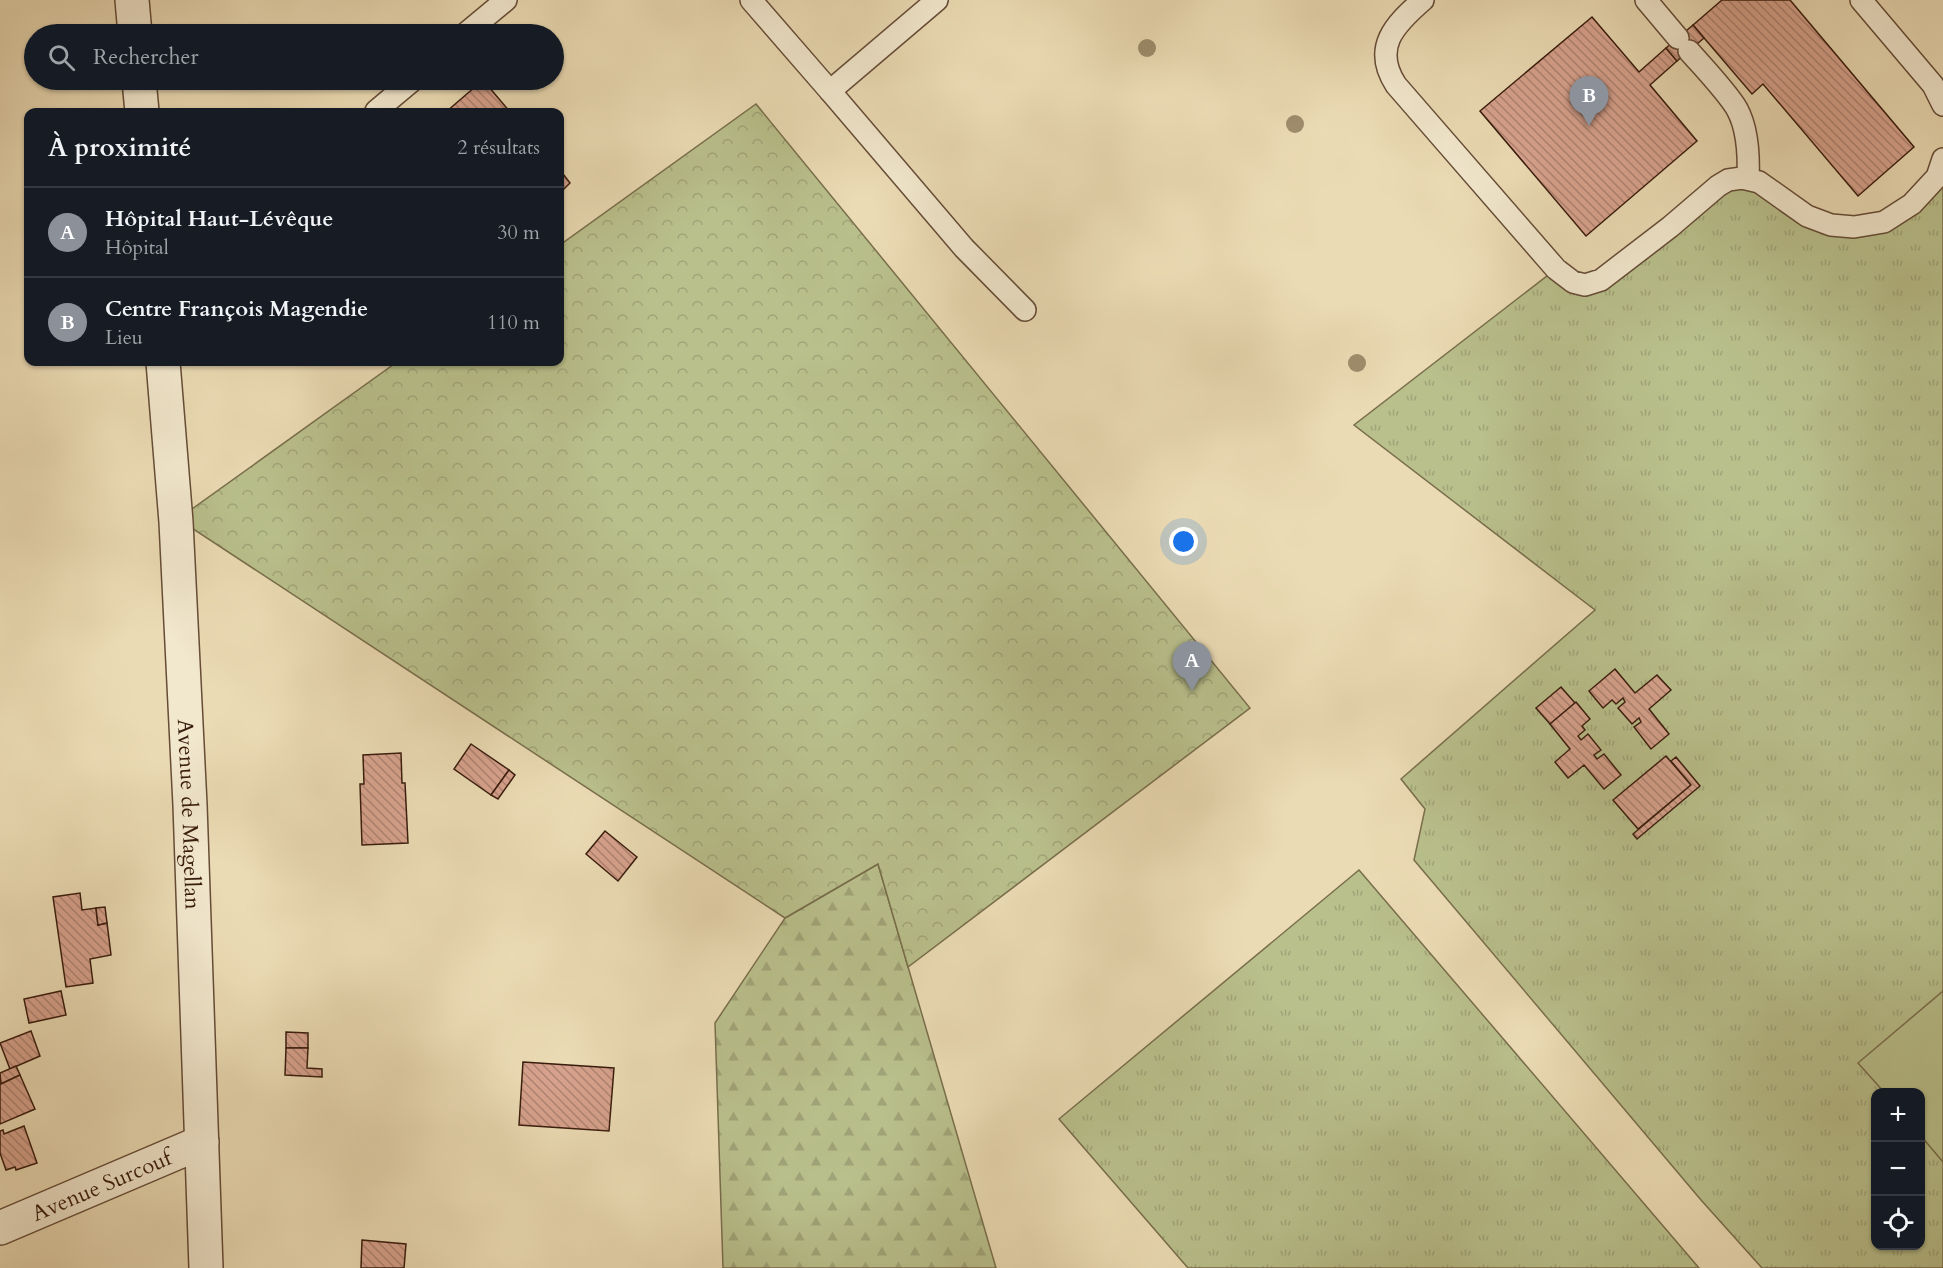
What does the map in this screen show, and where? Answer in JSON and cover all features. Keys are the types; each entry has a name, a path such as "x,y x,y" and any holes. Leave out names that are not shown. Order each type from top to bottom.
{"street":[{"path":"132,0 134,24"},
{"path":"140,90 141,108"},
{"name":"Avenue de Magellan","path":"163,366 177,534 206,1268"},
{"name":"Avenue Surcouf","path":"0,1228 202,1142"}],"lane":[{"path":"477,24 506,0"},
{"path":"751,0 964,248 1025,310"},
{"path":"830,91 937,0"},
{"path":"1423,0 1390,34 1385,51 1388,71 1396,85 1556,269 1573,282 1585,285 1602,280 1728,180 1748,179 1759,182 1807,216 1831,225 1854,227 1884,222 1912,204 1937,177 1943,159"},
{"path":"1646,0 1737,109 1747,148 1748,179"},
{"path":"1861,0 1933,85 1943,105"},
{"path":"380,108 401,90"}],"green space":[{"path":"756,104 1250,708 908,967 878,864 785,918 178,519 391,366 564,366 564,242"},
{"path":"1943,168 1943,1268 1762,1268 1701,1200 1414,860 1425,809 1401,779 1595,610 1354,425 1556,269 1585,285 1742,178 1807,216 1884,222"},
{"path":"878,864 996,1268 723,1268 715,1023 785,918"},
{"path":"1359,870 1699,1268 1188,1268 1059,1119"},
{"path":"1943,991 1943,1162 1925,1141 1925,1088 1880,1088 1858,1063"}],"building":[{"path":"1722,0 1790,0 1914,147 1858,196 1763,84 1752,94 1693,25"},
{"path":"1592,17 1639,72 1666,48 1677,61 1650,85 1697,141 1586,236 1480,111"},
{"path":"1693,25 1704,38 1677,61 1666,48"},
{"path":"471,90 491,90 507,108 451,108"},
{"path":"564,175 570,183 564,189"},
{"path":"1615,669 1635,693 1657,675 1671,690 1649,709 1669,734 1651,749 1634,727 1641,722 1639,718 1632,724 1618,708 1625,702 1623,698 1616,704 1612,700 1603,708 1589,691"},
{"path":"1561,687 1575,703 1550,724 1536,708"},
{"path":"1576,702 1590,719 1582,726 1585,730 1578,736 1581,740 1588,734 1601,750 1594,755 1597,759 1604,754 1621,775 1604,789 1584,765 1568,778 1555,762 1570,749 1550,724"},
{"path":"471,744 509,770 491,795 454,769"},
{"path":"401,753 408,843 362,845 360,784 364,784 363,755"},
{"path":"1666,756 1691,785 1638,829 1613,800"},
{"path":"1676,757 1700,786 1637,839 1633,834 1691,785 1671,761"},
{"path":"509,770 515,775 498,799 491,795"},
{"path":"605,831 637,857 618,881 586,854"},
{"path":"80,893 82,910 96,908 98,925 107,923 111,955 90,959 93,983 66,987 53,897"},
{"path":"105,907 107,923 98,925 96,908"},
{"path":"61,991 66,1015 29,1023 24,999"},
{"path":"31,1031 40,1056 10,1069 0,1043"},
{"path":"286,1032 308,1033 308,1048 286,1048"},
{"path":"286,1048 308,1048 307,1068 322,1069 322,1077 285,1075"},
{"path":"523,1062 614,1068 609,1131 519,1125"},
{"path":"16,1066 20,1075 1,1084 0,1073"},
{"path":"20,1075 35,1109 0,1124 0,1082 1,1084"},
{"path":"24,1126 37,1163 16,1170 15,1167 6,1170 0,1153 0,1131 3,1130 4,1134"},
{"path":"362,1240 406,1244 404,1268 361,1268"}],"place":[{"name":"Centre François Magendie","path":"1589,126"},
{"name":"Hôpital Haut-Lévêque","path":"1192,691"}]}
